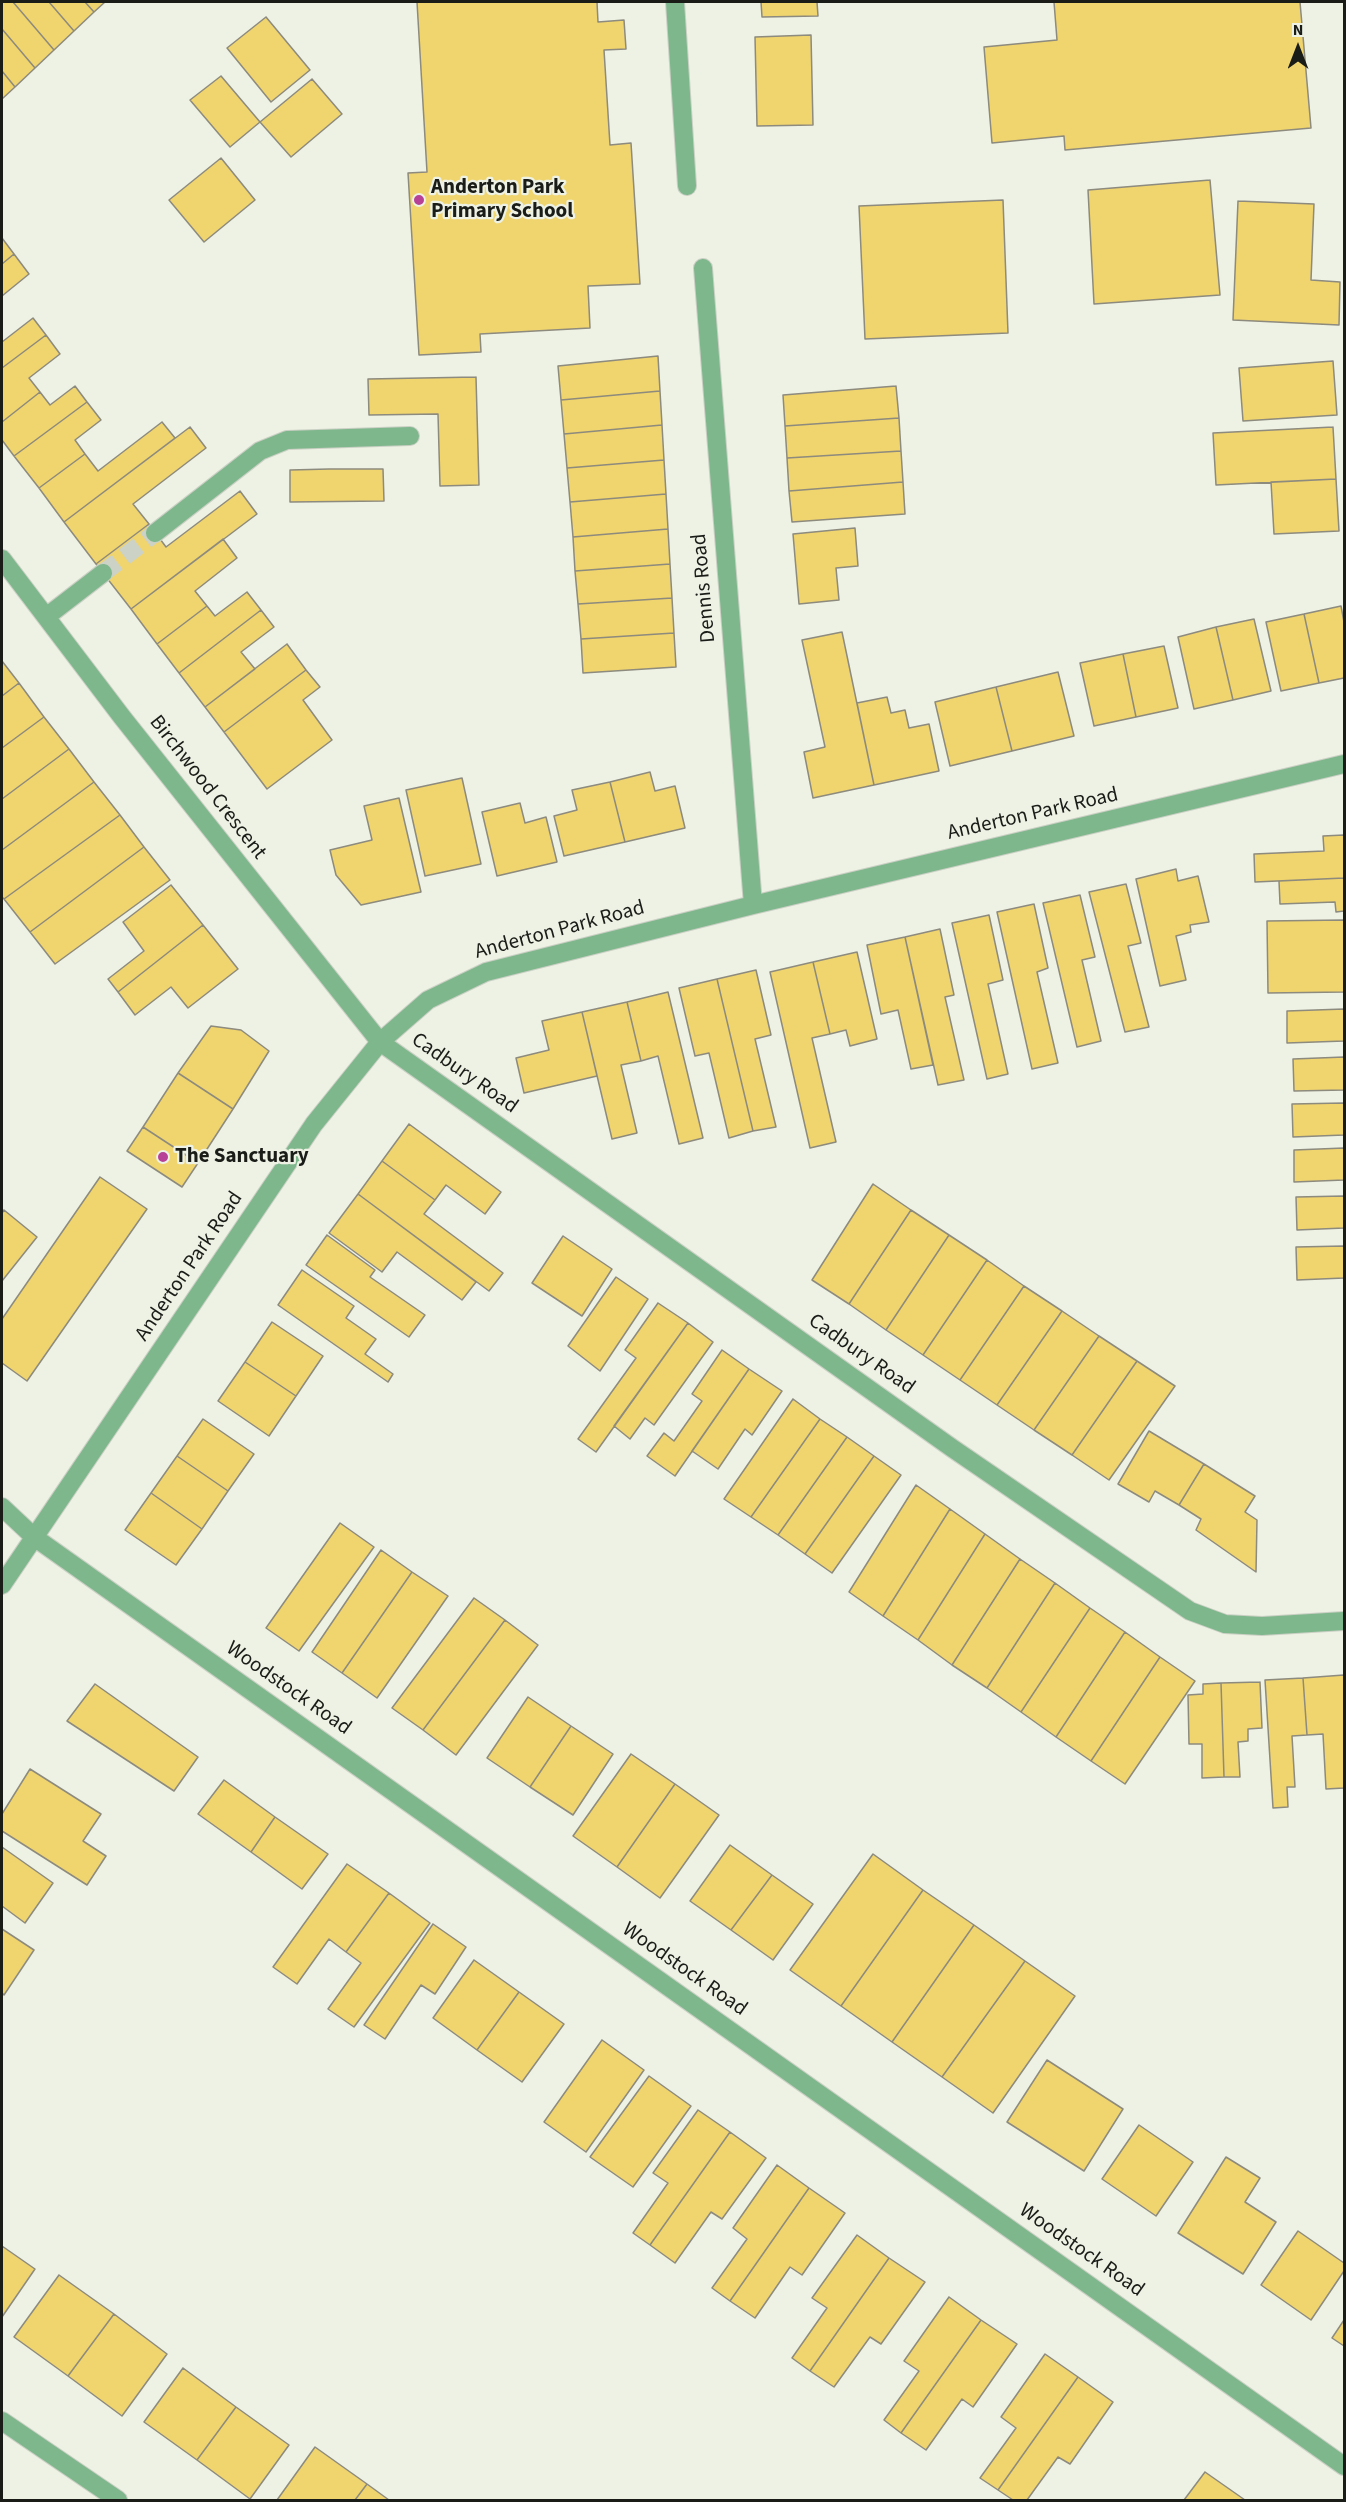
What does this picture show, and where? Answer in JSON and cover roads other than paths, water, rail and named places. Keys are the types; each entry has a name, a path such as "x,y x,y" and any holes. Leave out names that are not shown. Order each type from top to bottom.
{"street":[{"path":"675,2 687,186"},
{"name":"Dennis Road","path":"703,268 753,905"},
{"path":"155,533 260,452 287,440 410,436"},
{"name":"Birchwood Crescent","path":"2,559 380,1042"},
{"path":"46,617 103,573"},
{"name":"Anderton Park Road","path":"2,1585 314,1124 380,1042 428,1000 486,972 753,905 1344,764"},
{"name":"Cadbury Road","path":"380,1042 952,1448 1190,1611 1226,1624 1262,1626 1344,1621"},
{"name":"Woodstock Road","path":"2,1507 34,1537 1344,2466"},
{"path":"2,2421 118,2500"}],"tunnel":[{"path":"103,573 155,533"}],"place":[{"name":"Anderton Park Primary School","path":"419,200"},
{"name":"The Sanctuary","path":"163,1157"}]}
